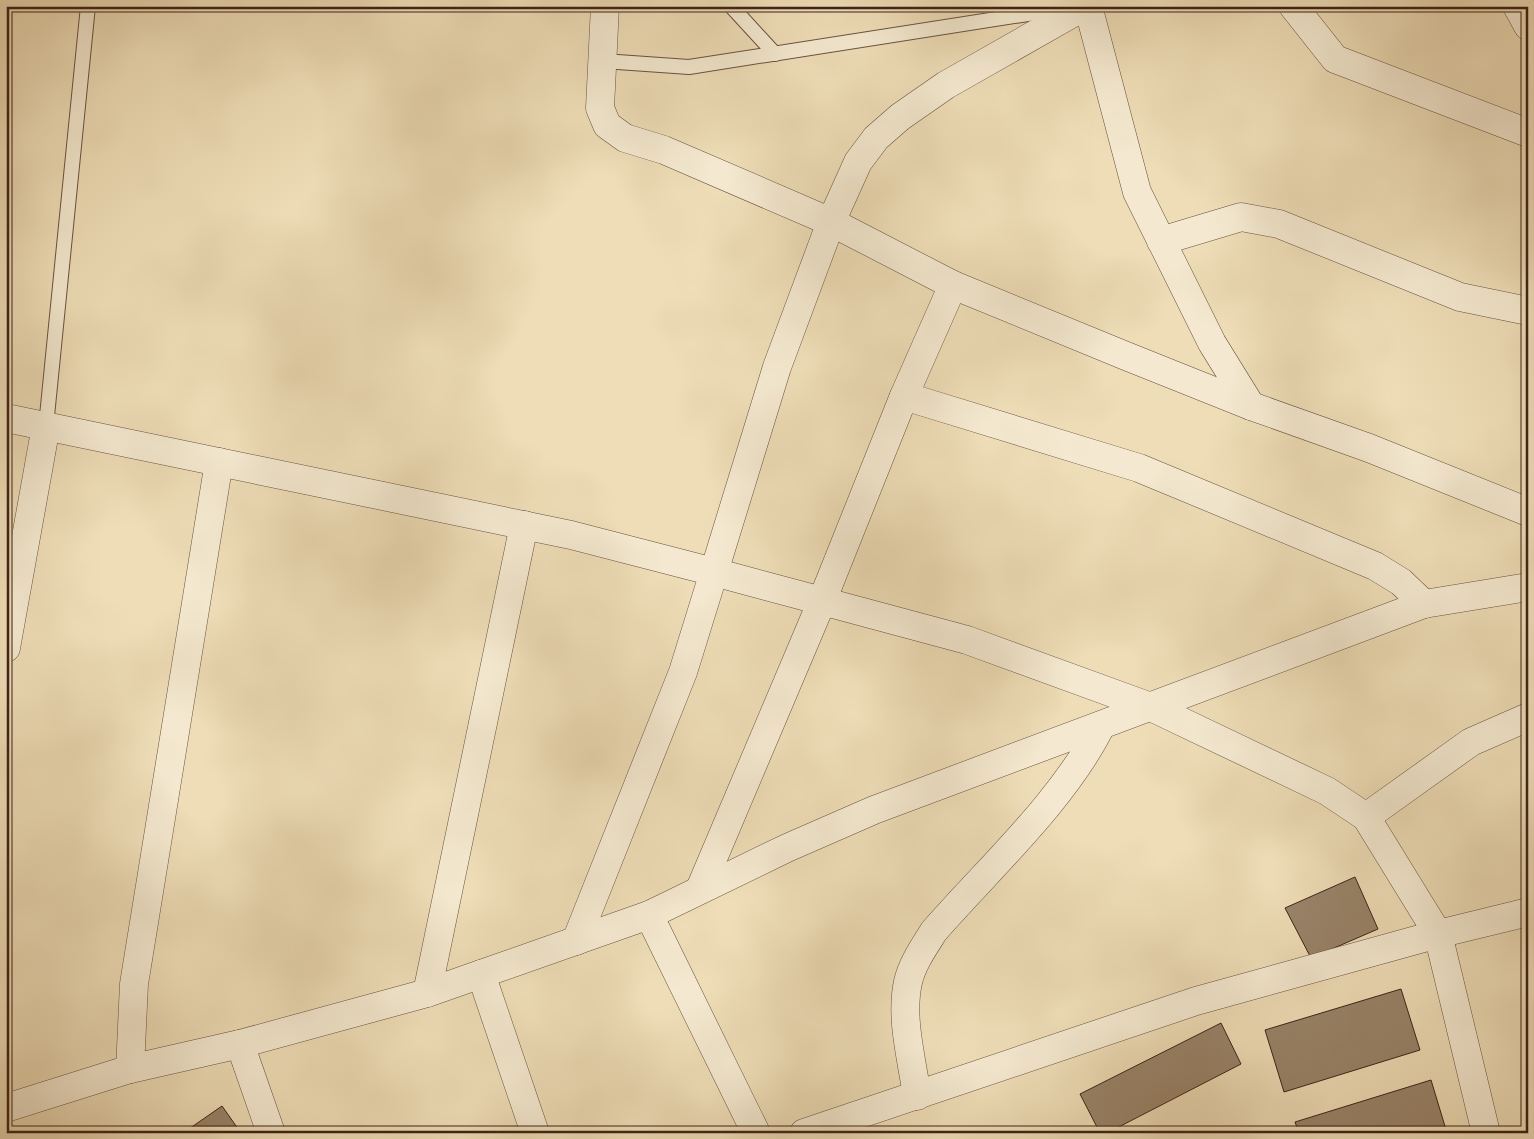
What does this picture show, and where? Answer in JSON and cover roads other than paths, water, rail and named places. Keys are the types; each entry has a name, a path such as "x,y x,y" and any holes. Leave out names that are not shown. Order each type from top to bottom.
{"street":[{"path":"605,6 600,108 607,125 625,138 664,150 830,222 953,285 1251,406 1369,448 1528,512"},
{"path":"576,941 683,672 778,367 830,222 858,162 876,138 900,117 946,85 1086,6 1137,192 1212,343 1251,406"},
{"path":"1294,6 1335,59 1528,132"},
{"path":"1517,6 1528,26"},
{"path":"1161,240 1241,217 1279,224 1369,262 1460,297 1528,311"},
{"path":"700,888 822,601 904,396 953,285"},
{"path":"904,396 1139,468 1375,566 1401,582 1424,604"},
{"path":"6,418 524,525 714,572 967,640 1151,708 1327,791 1366,817 1438,934 1486,1133"},
{"path":"6,648 16,534 46,426"},
{"path":"130,1069 134,984 218,462"},
{"path":"427,993 524,525"},
{"path":"6,1108 130,1069 240,1044 427,993 648,915 700,888 874,810 1151,708 1424,604 1528,587"},
{"path":"1366,817 1471,742 1528,717"},
{"path":"917,1096 906,1004 908,981 919,955 934,931 1059,792 1091,746 1101,726"},
{"path":"804,1133 1196,1001 1438,934 1528,912"},
{"path":"648,915 756,1133"},
{"path":"481,974 536,1133"},
{"path":"240,1044 271,1133"}],"lane":[{"path":"46,426 88,6"},
{"path":"731,6 775,54"},
{"path":"603,61 688,67 1077,6"}]}
